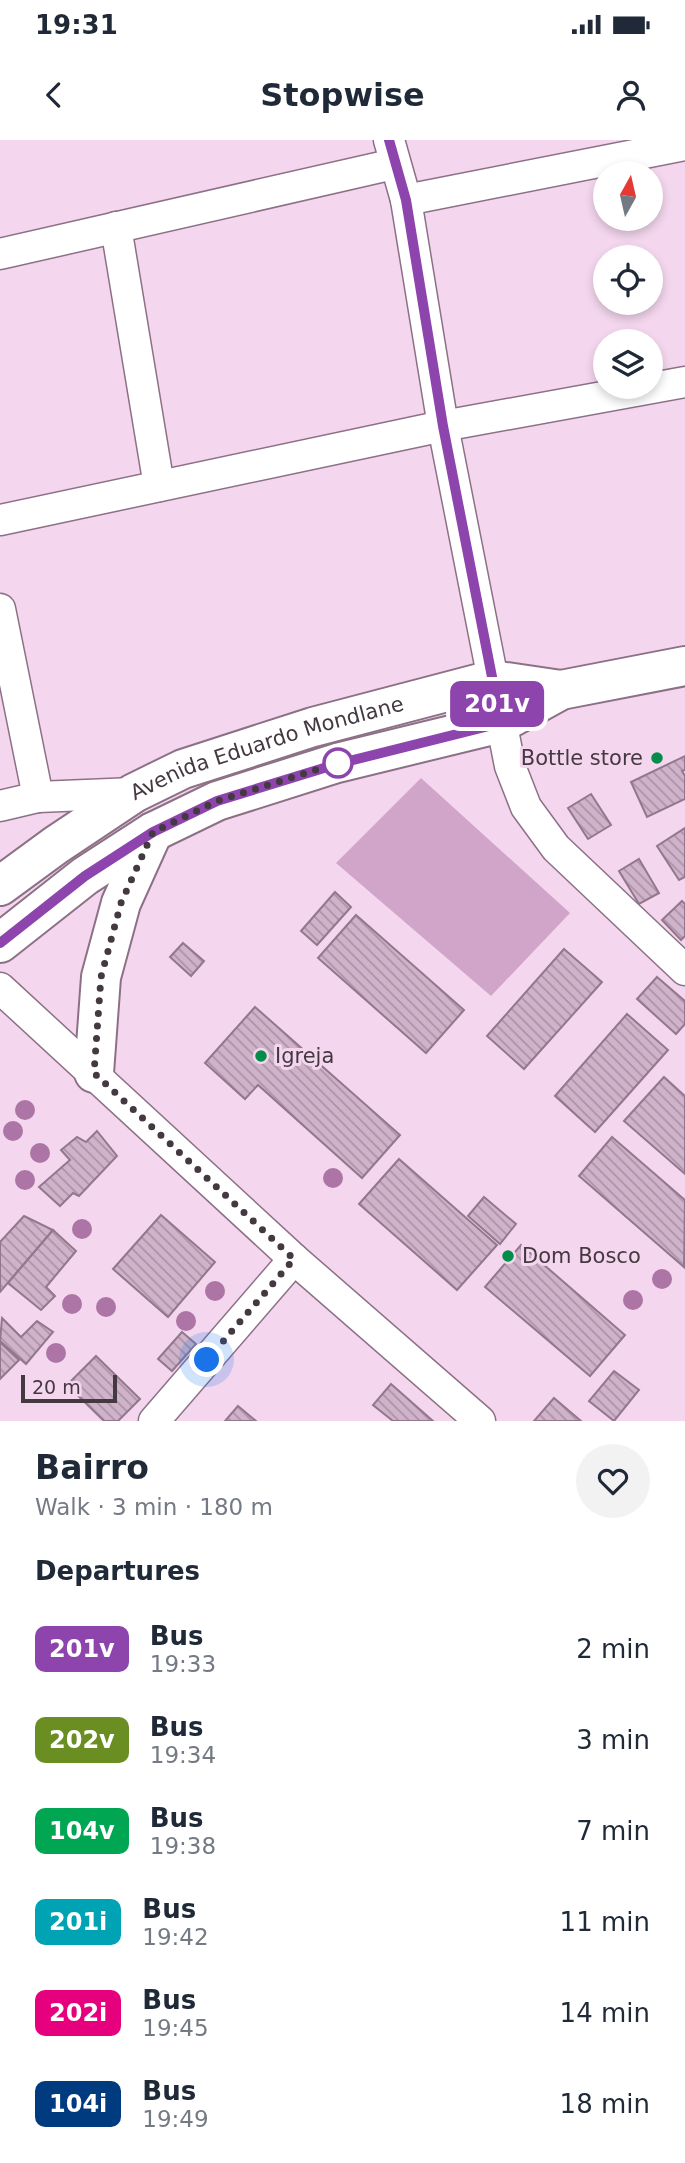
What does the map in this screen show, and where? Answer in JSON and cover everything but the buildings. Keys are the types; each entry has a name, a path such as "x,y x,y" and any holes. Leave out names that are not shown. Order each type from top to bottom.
{"main road":[{"name":"Avenida Eduardo Mondlane","path":"0,943 85,876 153,832 217,801 310,772 501,723 561,690 685,666"},
{"name":"Avenida Eduardo Mondlane","path":"0,886 134,793 183,769 313,727 492,680 561,690"},
{"path":"94,1073 101,977 121,903 153,832"}],"street":[{"path":"406,200 685,145"},
{"path":"0,254 116,227 392,152 406,200 443,426 510,766 526,807 556,848 685,970"},
{"path":"116,227 159,486"},
{"path":"0,520 443,426 685,382"},
{"path":"0,609 38,797"},
{"path":"0,806 38,797 134,793"},
{"path":"0,988 294,1259 480,1421"},
{"path":"154,1421 294,1259"}],"shaded area":[{"path":"421,778 570,913 491,996 336,863"}],"bus line":[{"name":"201v","path":"0,943 85,876 153,832 217,801 337,764 501,723 443,426 406,200 389,140"}],"place":[{"name":"Bottle store","path":"657,758"},
{"name":"Igreja","path":"261,1056"},
{"name":"Dom Bosco","path":"508,1256"}],"route":[{"path":"207,1360 294,1259 94,1073 101,977 121,903 153,832 217,801 338,763"}]}
